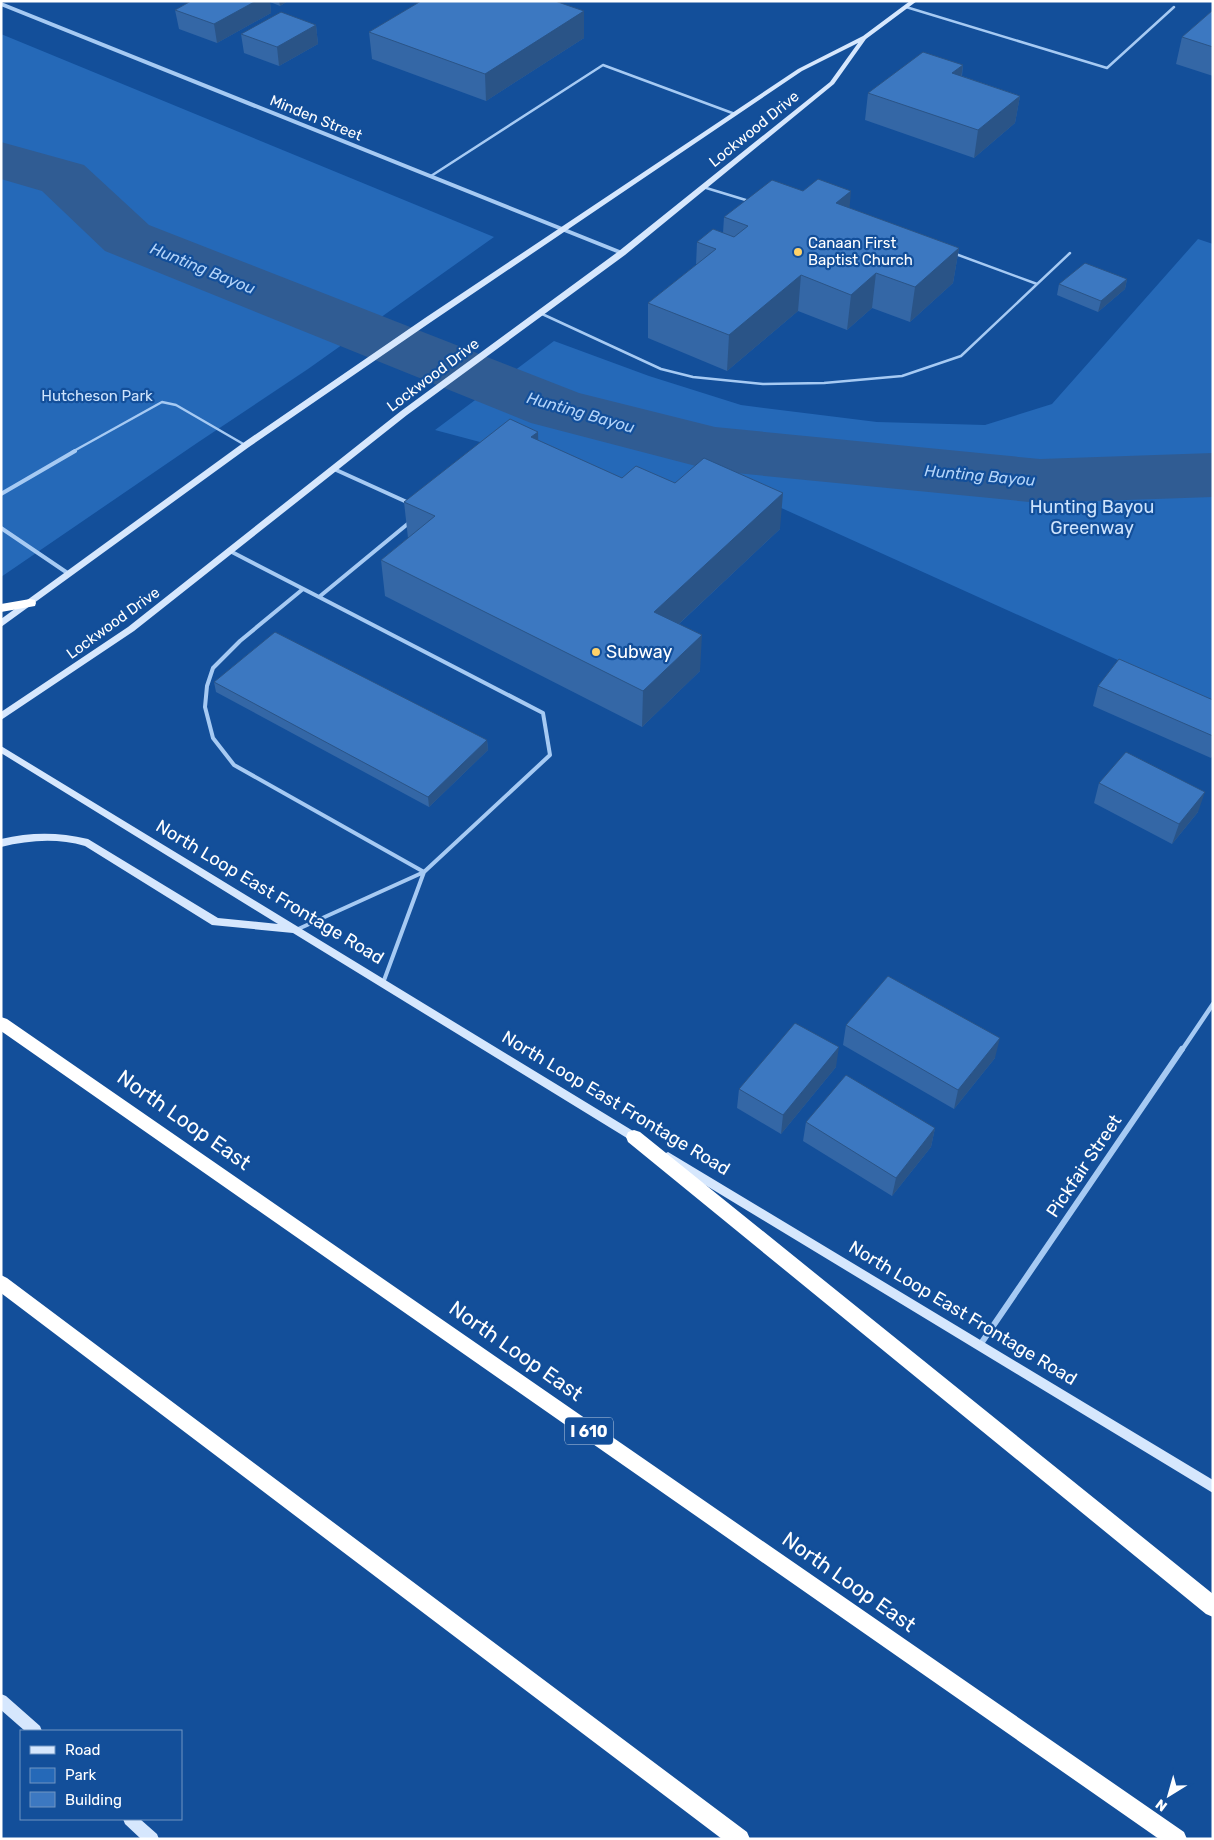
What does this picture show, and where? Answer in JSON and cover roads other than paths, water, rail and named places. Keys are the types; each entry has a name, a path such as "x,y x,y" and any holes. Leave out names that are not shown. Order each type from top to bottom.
{"highway":[{"path":"1,608 30,603"},
{"name":"North Loop East","path":"1,1023 1177,1839"},
{"path":"634,1137 1213,1607"},
{"path":"1,1283 740,1839"}],"main road":[{"name":"Lockwood Drive","path":"1,624 246,446 428,320 800,70 865,37 914,1"},
{"name":"Lockwood Drive","path":"1,716 131,628 404,414 622,253 832,83 865,37"},
{"name":"North Loop East Frontage Road","path":"1,749 634,1137 1213,1487"},
{"path":"1,843 45,835 67,837 88,843 216,922 296,930"},
{"path":"1,1701 34,1730"},
{"path":"131,1820 152,1839"}],"street":[{"name":"Minden Street","path":"1,4 622,253"},
{"name":"Pickfair Street","path":"980,1345 1213,1004"}],"lane":[{"path":"906,7 1107,68 1174,7"},
{"path":"431,176 603,66 735,114"},
{"path":"703,187 752,202"},
{"path":"946,250 1037,284"},
{"path":"540,313 661,369 693,377 763,384 824,383 902,376 962,356 1070,253"},
{"path":"1,494 162,402 176,405 246,446"},
{"path":"334,469 417,506"},
{"path":"319,597 418,516"},
{"path":"1,528 69,574"},
{"path":"230,551 543,713 550,755 424,872 296,930"},
{"path":"303,589 240,641 213,668 207,686 205,708 213,738 234,766 424,872"},
{"path":"383,983 424,872"}],"waterway":[{"name":"Hunting Bayou","path":"1,160 63,178 127,238 555,408 715,449 1040,481 1213,475"}],"place":[{"name":"Canaan First Baptist Church","path":"798,252"},
{"name":"Subway","path":"596,652"}],"park label":[{"name":"Hutcheson Park","path":"97,396"},
{"name":"Hunting Bayou Greenway","path":"1092,517"}]}
